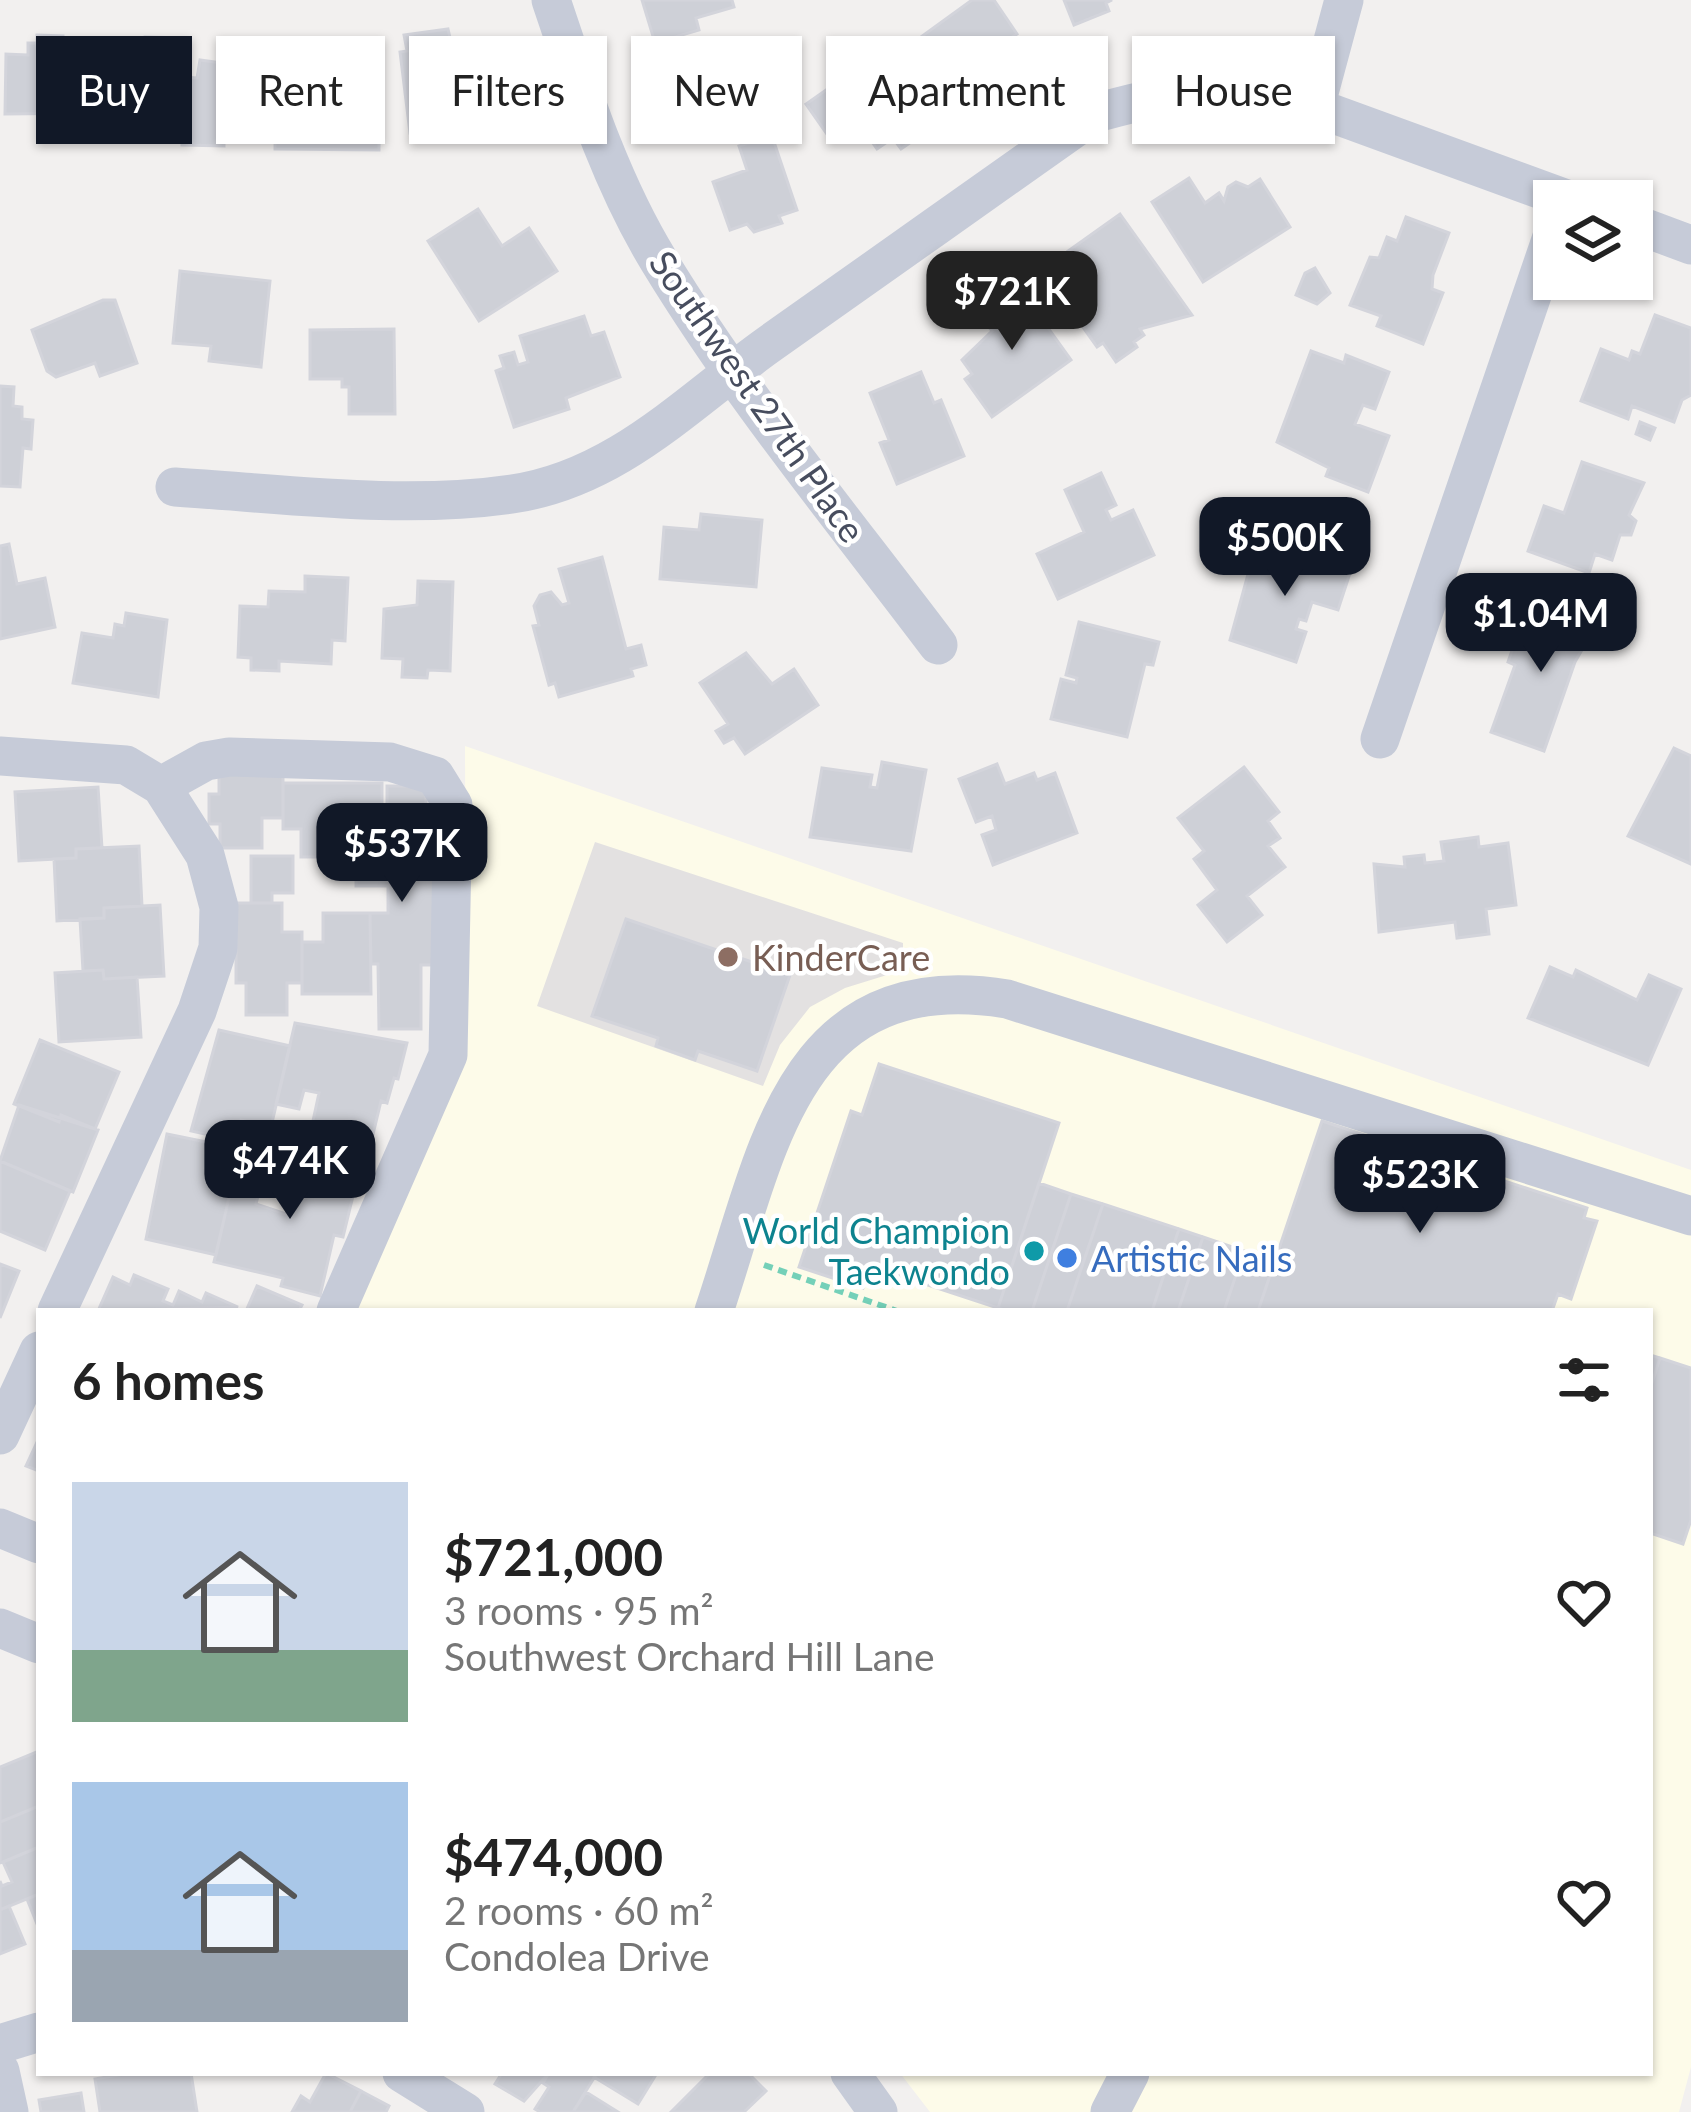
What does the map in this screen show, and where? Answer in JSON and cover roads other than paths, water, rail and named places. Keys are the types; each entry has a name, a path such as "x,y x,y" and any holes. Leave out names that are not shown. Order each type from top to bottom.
{"street":[{"name":"Southwest 27th Place","path":"551,0 592,123 657,257 731,371 938,644"},
{"path":"1334,36 1344,0"},
{"path":"176,488 443,499 514,494 582,475 647,440 731,371 1096,113 1132,105"},
{"path":"1335,112 1533,195"},
{"path":"1653,231 1691,245"},
{"path":"1380,739 1533,297"},
{"path":"0,756 126,765 161,786 191,827 209,866 219,907 218,948 197,1011 59,1308"},
{"path":"161,786 206,761 230,758 390,762 436,776 453,805 448,1055 336,1308"},
{"path":"715,1308 786,1097 809,1063 842,1031 876,1013 962,991 1007,999 1691,1216"},
{"path":"0,1436 36,1358"},
{"path":"0,1528 36,1543"},
{"path":"0,1628 36,1644"},
{"path":"0,2044 36,2033"},
{"path":"0,2071 9,2112"},
{"path":"406,2076 465,2112"},
{"path":"852,2076 878,2112"},
{"path":"1111,2112 1129,2076"}],"place":[{"name":"KinderCare","path":"728,957"},
{"name":"World Champion Taekwondo","path":"1034,1251"},
{"name":"Artistic Nails","path":"1067,1258"}]}
